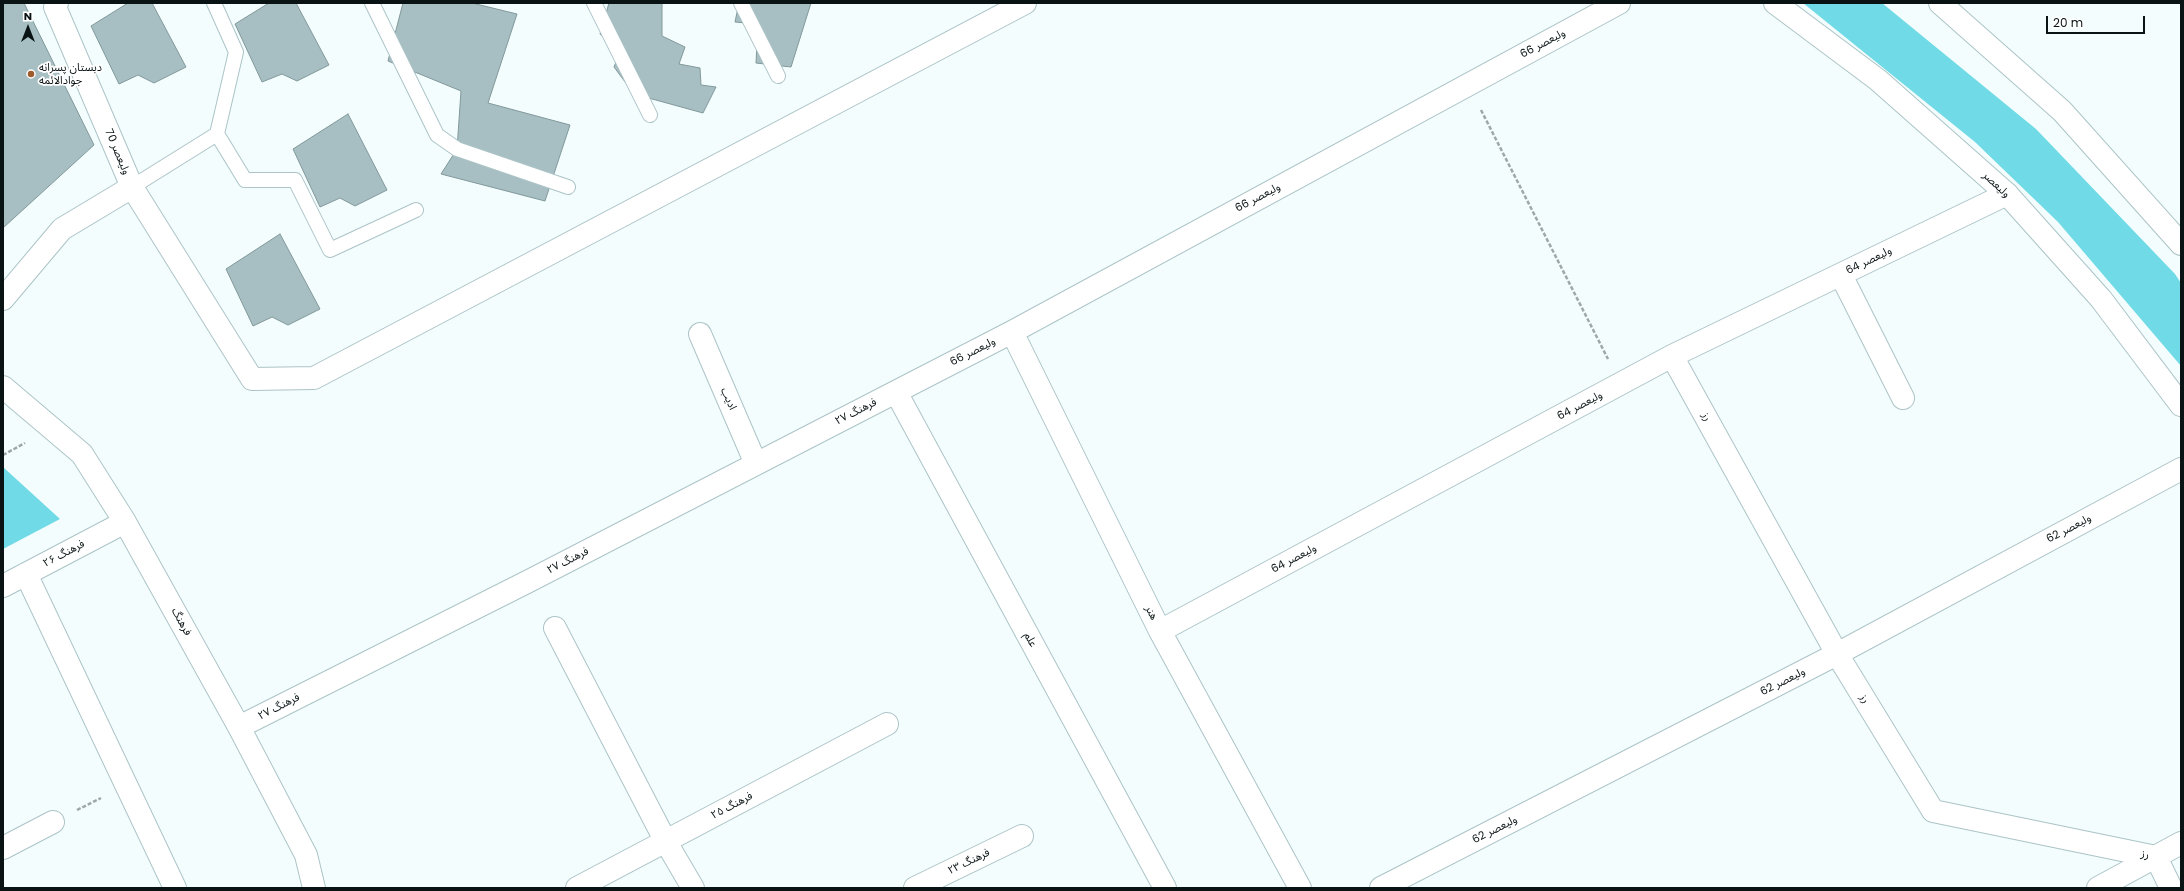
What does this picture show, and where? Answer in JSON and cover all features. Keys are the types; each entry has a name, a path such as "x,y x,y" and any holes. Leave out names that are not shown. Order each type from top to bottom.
{"street":[{"name":"ولیعصر 70","path":"3,299 62,229 132,187 55,7 57,3"},
{"path":"132,187 252,380 314,378 1025,3"},
{"name":"ولیعصر 66","path":"896,392 1012,332 1619,3"},
{"name":"ولیعصر","path":"1775,3 1878,80 2007,194 2101,299 2181,405"},
{"path":"1947,5 2062,111 2179,238"},
{"name":"ولیعصر 64","path":"1160,631 1672,356 2007,194"},
{"path":"1841,275 1903,398"},
{"name":"هنر","path":"1012,332 1160,631 1300,888"},
{"name":"ادیب","path":"700,334 756,464"},
{"name":"رز","path":"1672,356 1837,654 1933,811 2156,857 2171,888"},
{"name":"فرهنگ","path":"3,387 82,454 125,522 239,727 306,855 314,888"},
{"name":"فرهنگ ۲۷","path":"239,727 529,582 896,392"},
{"name":"علم","path":"896,392 1165,888"},
{"name":"ولیعصر 62","path":"1381,888 1837,654 2181,469"},
{"name":"فرهنگ ۲۶","path":"3,586 125,522"},
{"path":"26,574 175,888"},
{"path":"555,628 666,842 693,888"},
{"name":"فرهنگ ۲۵","path":"577,888 887,724"},
{"path":"3,848 53,822"},
{"name":"فرهنگ ۲۳","path":"915,888 1022,836"},
{"path":"2098,888 2181,843"}],"lane":[{"path":"214,3 236,52 217,134 245,180 295,180 330,250 416,210"},
{"path":"372,3 437,135 457,149 568,187"},
{"path":"594,3 650,115"},
{"path":"741,3 778,76"},
{"path":"132,187 217,134"}],"path":[{"path":"1468,85 1620,384"},
{"path":"53,822 126,785"}],"shaded area":[{"path":"1803,3 1882,3 2036,129 2175,274 2181,283 2181,366 2058,222 1975,142"},
{"path":"3,467 60,519 3,549"}],"building":[{"name":"دبستان پسرانه جوادالائمه","path":"3,3 24,3 94,145 3,228"},
{"path":"128,3 152,3 186,67 154,83 138,75 119,84 91,26"},
{"path":"269,3 296,3 329,65 297,81 282,74 262,82 235,24"},
{"path":"403,3 472,3 517,14 488,103 570,125 545,201 441,174 457,149 461,91 388,61"},
{"path":"609,3 662,3 662,36 685,47 679,64 700,68 701,85 716,87 703,113 634,94 614,67 621,50 600,34"},
{"path":"739,3 811,3 791,67 756,63 758,24 735,22"},
{"path":"348,114 387,190 355,206 340,198 320,207 293,149"},
{"path":"280,234 320,309 288,325 272,317 253,326 226,269"}],"place":[{"name":"دبستان پسرانه جوادالائمه","path":"31,74"}]}
